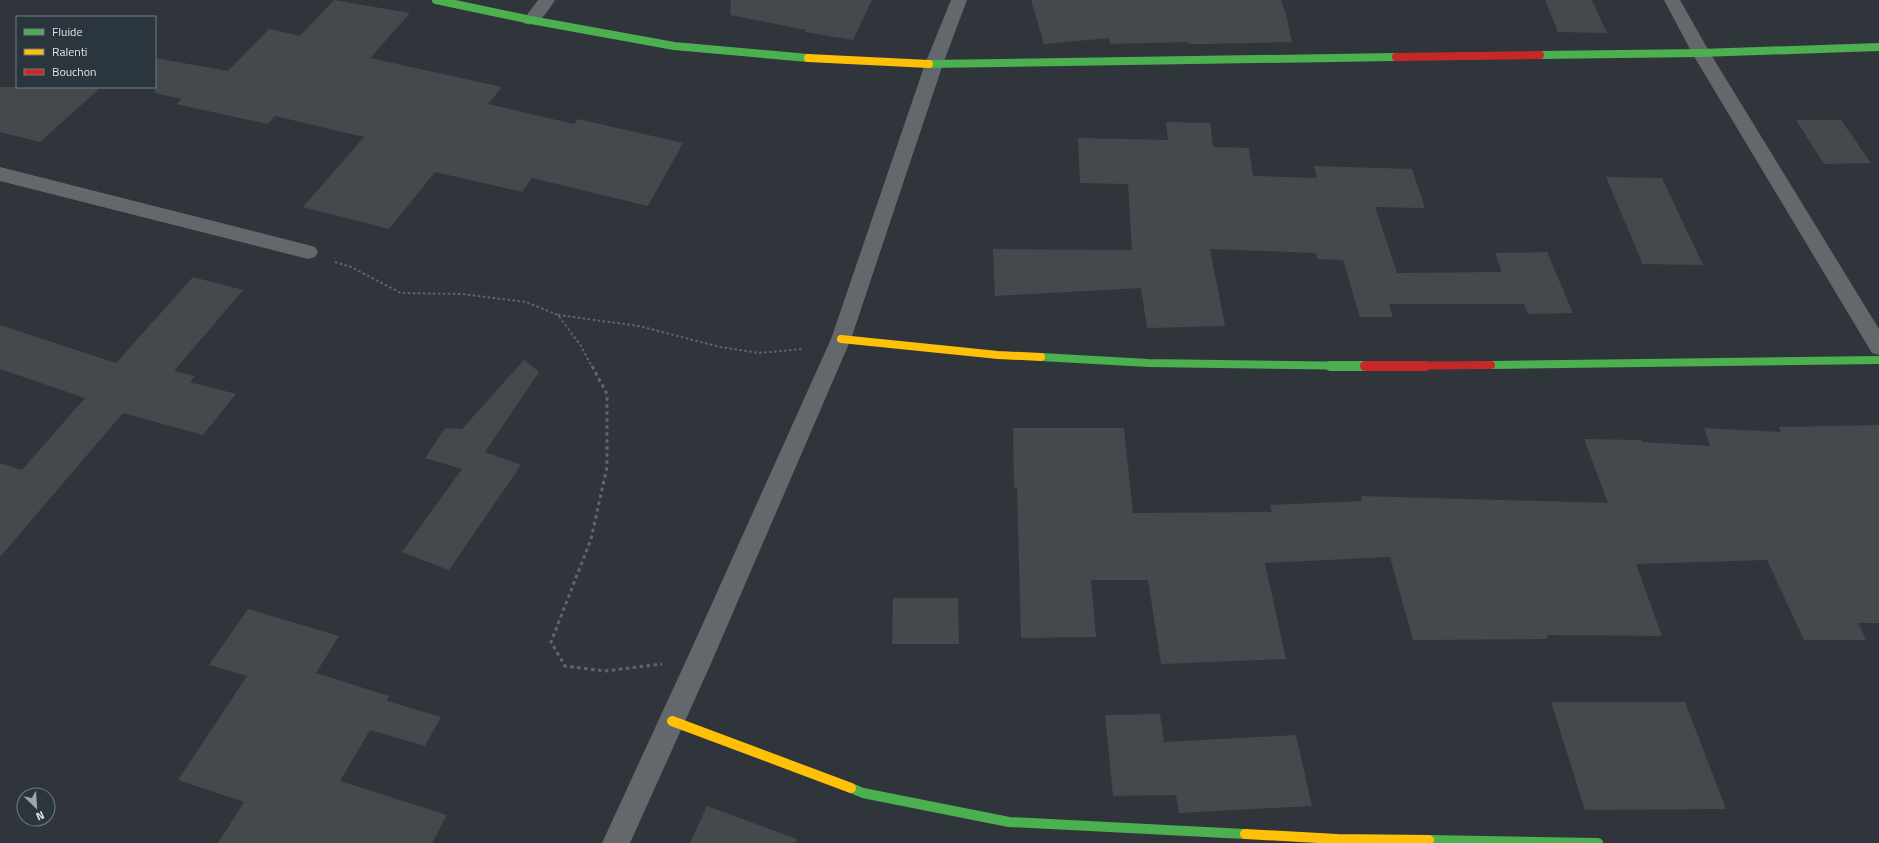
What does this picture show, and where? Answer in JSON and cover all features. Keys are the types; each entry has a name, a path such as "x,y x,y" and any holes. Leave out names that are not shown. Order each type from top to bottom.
{"street":[{"path":"436,0 531,20 674,46 806,58 934,64 1701,53 1879,47"},
{"path":"531,20 547,0"},
{"path":"616,843 700,660 841,339 934,64 959,0"},
{"path":"1672,0 1701,53 1879,347"},
{"path":"0,174 308,252"},
{"path":"841,339 1006,355 1148,363 1319,367 1879,360"},
{"path":"672,722 863,793 1009,822 1337,839 1598,843"}],"path":[{"path":"308,252 350,268 401,293 462,294 526,302 558,315 639,326 720,347 759,353 797,351 841,339"},
{"path":"558,315 581,346 607,394 606,467 591,539 551,642 565,666 605,671 700,660"}],"building":[{"path":"334,0 410,13 370,58 502,87 488,104 574,124 578,119 683,143 648,206 532,178 522,192 435,172 389,229 303,207 364,137 275,116 268,124 176,104 182,99 155,93 156,58 228,71 269,29 300,36"},
{"path":"731,0 872,0 853,40 805,32 806,30 730,15"},
{"path":"1031,0 1281,0 1287,18 1292,42 1110,44 1109,38 1044,44"},
{"path":"1545,0 1592,0 1607,33 1558,32"},
{"path":"0,87 100,88 40,142 0,132"},
{"path":"1796,120 1841,120 1871,163 1824,164"},
{"path":"1166,122 1210,123 1213,147 1249,148 1253,176 1317,178 1314,166 1412,169 1425,208 1375,207 1397,273 1502,272 1495,253 1547,252 1573,313 1528,314 1524,304 1389,304 1393,317 1360,317 1343,260 1317,259 1316,253 1210,249 1225,326 1147,328 1141,288 995,296 993,249 1132,250 1128,184 1080,183 1078,138 1168,140"},
{"path":"1606,177 1662,178 1703,265 1641,264 1641,260"},
{"path":"193,277 243,290 174,371 195,376 190,382 236,394 203,435 123,413 0,557 0,463 22,470 85,398 0,369 0,325 116,363"},
{"path":"524,360 539,372 485,452 521,465 449,570 402,552 462,469 425,458 445,428 462,429"},
{"path":"1879,425 1879,623 1858,623 1866,640 1804,640 1767,560 1636,564 1662,636 1547,635 1548,639 1413,640 1390,557 1265,563 1286,659 1161,664 1148,580 1091,580 1096,637 1021,638 1017,488 1014,488 1013,428 1124,428 1133,513 1272,512 1270,505 1362,501 1361,496 1608,503 1584,439 1641,440 1642,442 1710,446 1704,428 1781,432 1779,427"},
{"path":"893,598 958,598 959,644 892,644"},
{"path":"248,609 339,636 316,673 389,696 387,701 441,717 425,746 370,730 340,781 447,815 432,843 218,843 244,802 178,780 247,676 209,665"},
{"path":"1551,702 1685,702 1726,809 1585,810"},
{"path":"1160,714 1164,742 1296,735 1312,806 1179,813 1176,795 1113,796 1105,715"},
{"path":"707,806 797,839 796,843 690,843"}],"traffic: fast":[{"path":"436,0 531,20 674,46 808,58"},
{"path":"1540,55 1701,53 1879,47"},
{"path":"929,64 1396,57"},
{"path":"1041,357 1148,363 1365,366"},
{"path":"1491,365 1879,360"},
{"path":"851,788 863,793 1009,822 1245,834"},
{"path":"1429,840 1598,843"}],"traffic: slow":[{"path":"808,58 929,64"},
{"path":"841,339 998,355 1041,357"},
{"path":"672,721 851,788"},
{"path":"1245,834 1337,839 1429,840"}],"traffic: jam":[{"path":"1396,57 1540,55"},
{"path":"1365,366 1491,365"}]}
